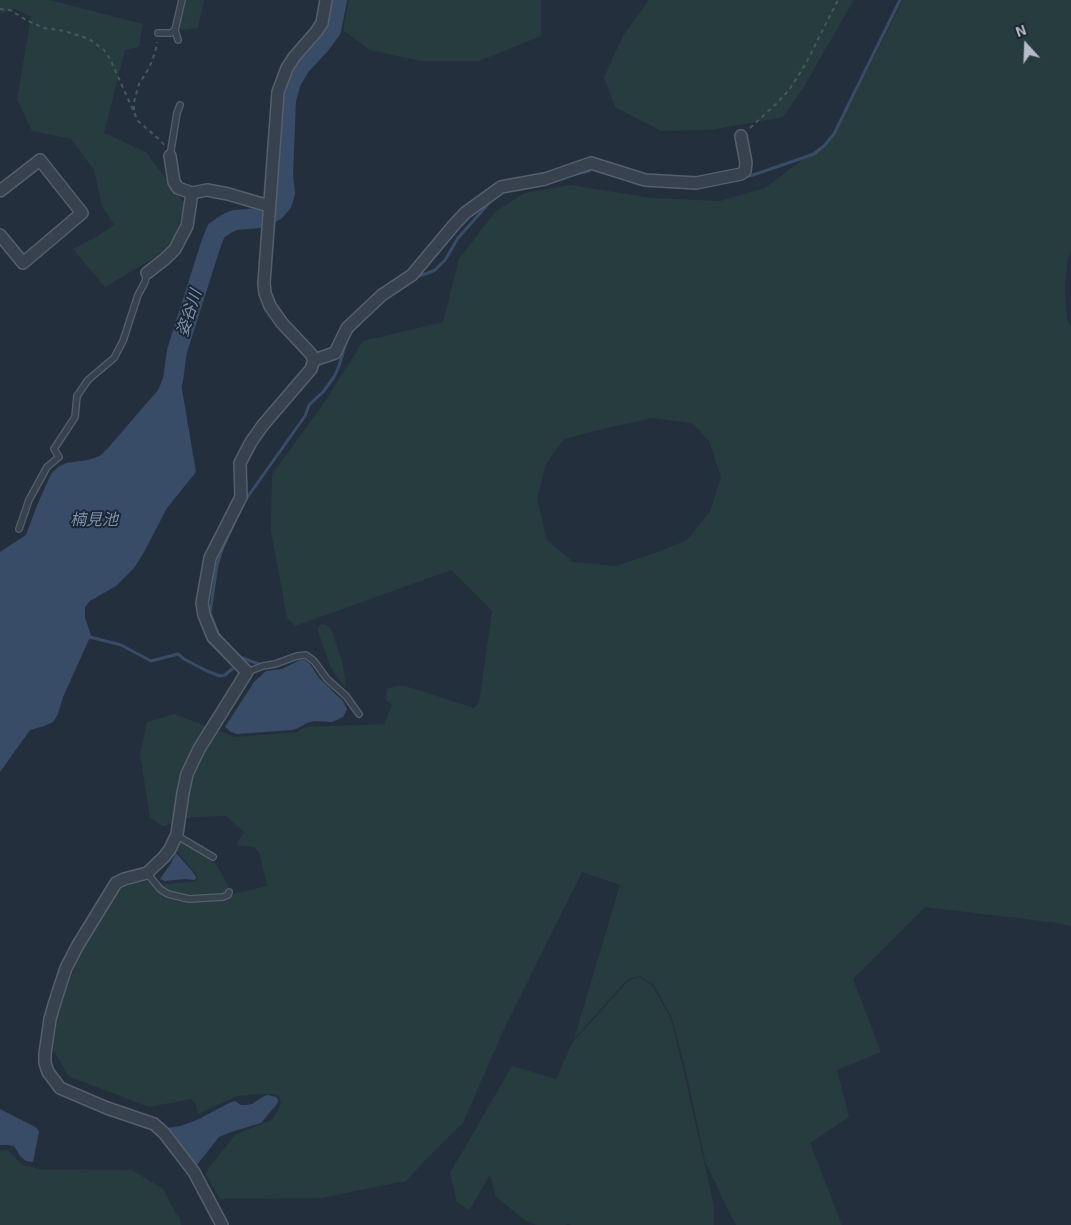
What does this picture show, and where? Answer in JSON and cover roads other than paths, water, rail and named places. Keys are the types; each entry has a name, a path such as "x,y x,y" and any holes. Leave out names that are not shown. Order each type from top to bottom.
{"street":[{"path":"222,1225 194,1172 164,1132 154,1124 107,1108 60,1088 48,1072 45,1054 54,1005 66,968 78,945 116,884 124,879 147,874 170,849 176,835 188,774 199,749 247,672 213,636 204,615 202,604 210,558 241,497 240,463 263,425 311,369 314,360 270,306 265,293 264,283 278,92 287,68 322,23 326,0"},
{"path":"314,360 335,353 347,328 382,295 412,275 459,220 501,187 545,179 592,163 653,181 696,183 741,174 745,171 746,162 741,136"},
{"path":"170,156 174,182 178,188 192,194 207,190 228,194 269,207"},
{"path":"0,191 40,160 82,213 23,263 0,235"},
{"path":"147,273 174,249 187,226 192,194"}],"lane":[{"path":"178,40 175,30 182,0"},
{"path":"158,32 170,33 175,30"},
{"path":"170,156 180,105"},
{"path":"19,528 29,500 42,476 47,468 59,457 54,449 75,417 77,396 88,380 114,358 123,341 147,273"},
{"path":"247,672 297,656 306,655 314,661 327,679 346,696 359,714"},
{"path":"176,835 213,857"},
{"path":"147,874 160,889 168,894 188,899 223,897 230,892"}],"water":[{"name":"楠見池","path":"167,375 180,378 196,472 167,508 134,568 116,586 90,601 85,607 85,618 91,635 63,697 58,714 53,722 30,730 0,772 0,552 26,535 51,474 58,467 66,463 100,456 158,390"},
{"path":"300,660 305,660 310,664 319,678 343,701 347,709 343,717 332,722 314,721 292,730 237,734 225,727 254,682 266,671 282,669"},
{"path":"176,853 193,872 196,879 165,881 160,879"},
{"path":"268,1095 276,1097 278,1100 277,1104 261,1123 219,1137 196,1166 167,1128 181,1126 199,1119 231,1102 235,1101 241,1105 252,1104"},
{"path":"0,1109 37,1128 39,1132 33,1162 26,1161 20,1156 14,1146 0,1145"}],"waterway":[{"name":"姿谷川","path":"164,403 173,380 177,351 216,231 235,220 260,218 275,211 282,203 285,193 283,175 286,100 291,82 301,65 331,30 337,0"},
{"path":"744,177 814,154 824,146 834,134 900,0"},
{"path":"576,174 593,168"},
{"path":"415,277 435,270 445,260 458,238 491,201"},
{"path":"244,502 305,416 309,405 323,392 334,377 347,339 355,327"},
{"path":"221,638 210,613 217,565 235,521"},
{"path":"86,636 121,645 151,661 178,654 184,659 220,676 225,675 232,669"},
{"path":"239,657 259,664"}]}
